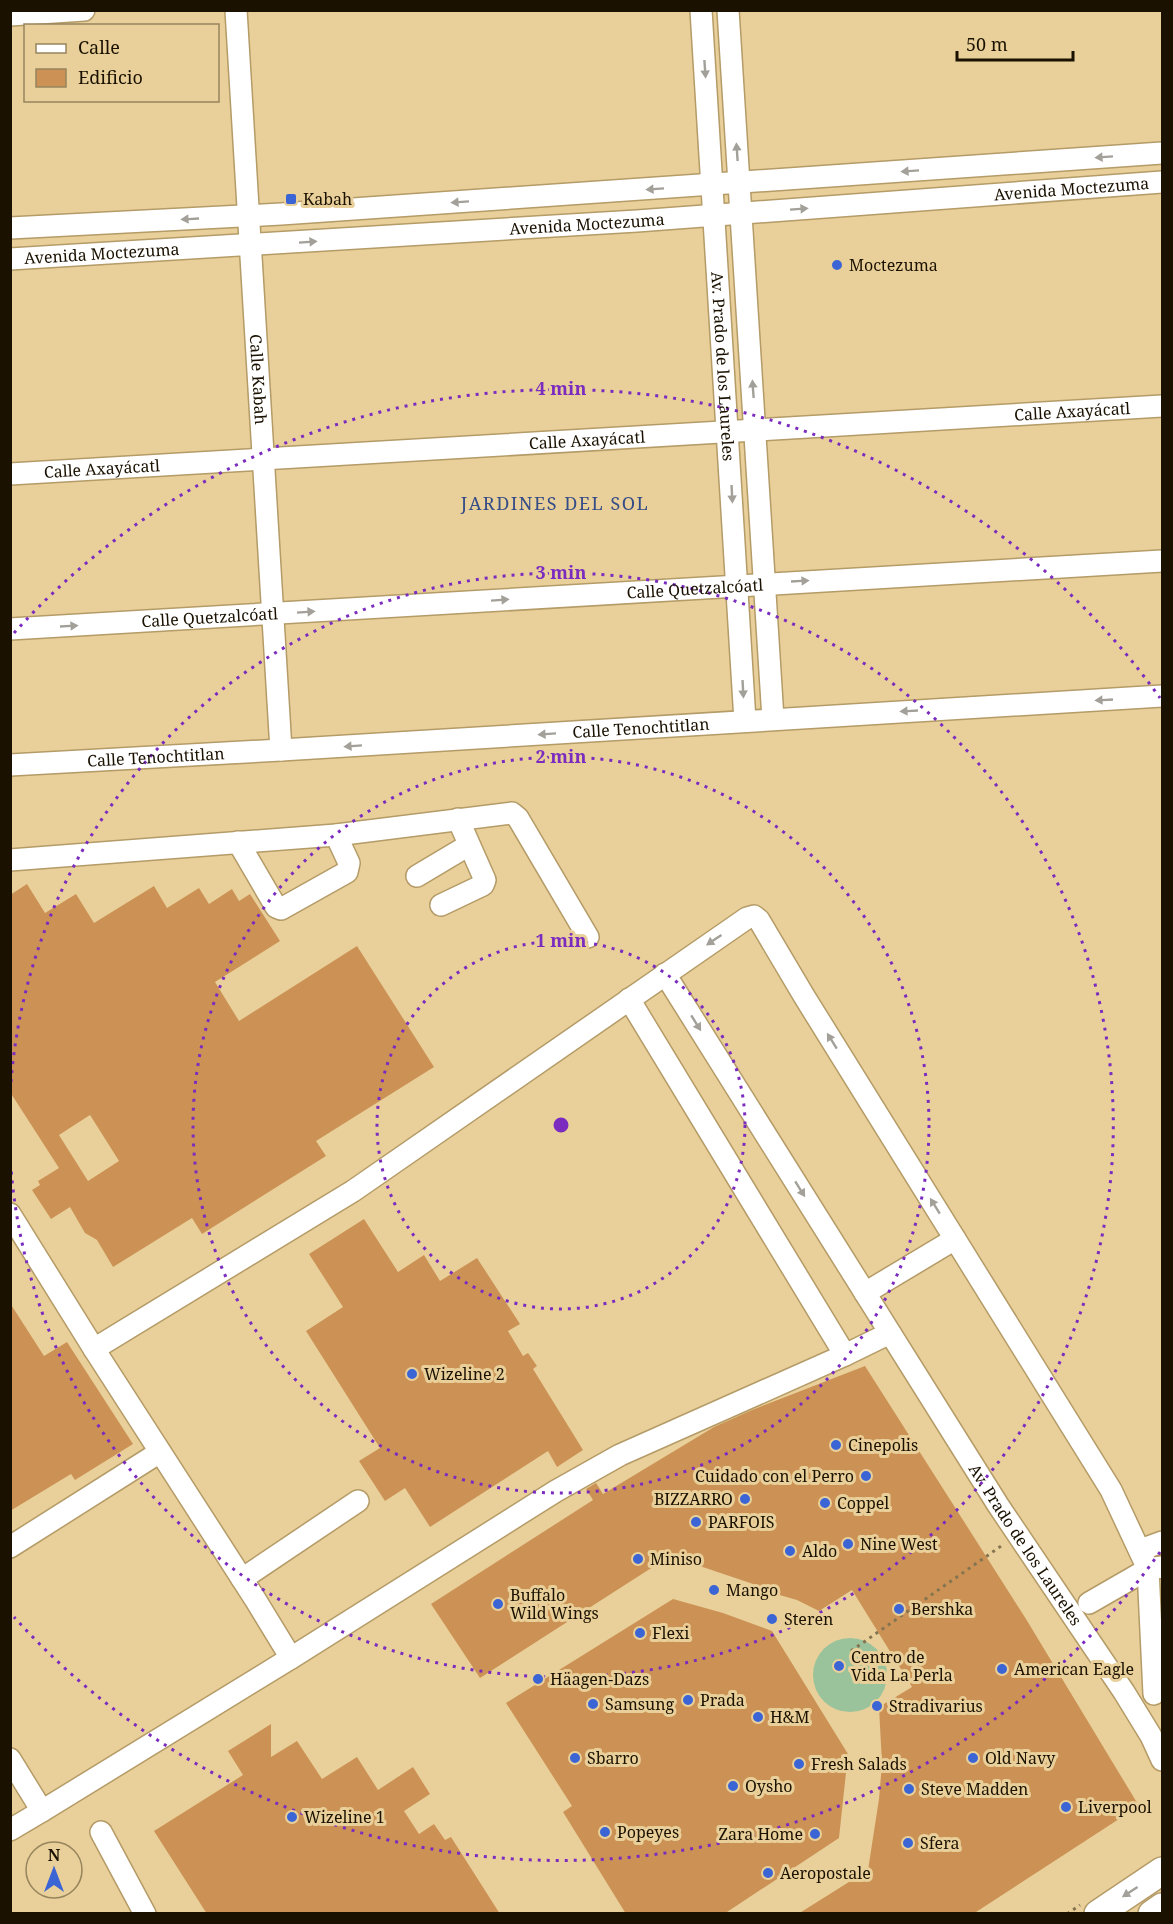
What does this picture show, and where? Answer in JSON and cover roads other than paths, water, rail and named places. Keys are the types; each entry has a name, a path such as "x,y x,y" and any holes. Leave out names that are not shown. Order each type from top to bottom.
{"main road":[{"path":"1098,1914 1162,1871"},
{"path":"1152,1914 1162,1907"}],"street":[{"path":"10,15 84,10"},
{"name":"Calle Kabah","path":"236,10 281,750"},
{"name":"Av. Prado de los Laureles","path":"701,10 745,721"},
{"name":"Av. Prado de los Laureles","path":"728,10 773,720"},
{"name":"Avenida Moctezuma","path":"10,228 248,216 739,184 1162,153"},
{"name":"Avenida Moctezuma","path":"10,259 715,216 1162,182"},
{"name":"Calle Axayácatl","path":"10,474 1162,405"},
{"name":"Calle Quetzalcóatl","path":"10,629 1162,561"},
{"name":"Calle Tenochtitlan","path":"10,765 1162,696"},
{"path":"10,860 336,835 512,813 517,816 588,937"},
{"path":"441,905 485,883 485,877 458,819"},
{"path":"238,842 276,907 281,909 347,872 348,863 336,835"},
{"path":"417,876 469,845"},
{"path":"94,1349 353,1191 665,974 747,918 754,916 1111,1490 1150,1562 1154,1694"},
{"name":"Av. Prado de los Laureles","path":"665,974 1017,1534 1124,1692 1151,1736 1162,1760"},
{"path":"629,999 845,1355"},
{"path":"10,1214 291,1658"},
{"path":"865,1293 955,1239"},
{"path":"10,1830 291,1658 556,1491 621,1455 845,1355 888,1331"},
{"path":"10,1547 160,1452"},
{"path":"242,1579 358,1500"},
{"path":"1089,1603 1150,1562 1162,1542"},
{"path":"10,1759 42,1811"},
{"path":"101,1832 145,1914"}],"place":[{"name":"Kabah","path":"291,199"},
{"name":"Moctezuma","path":"837,265"},
{"name":"Wizeline 2","path":"412,1374"},
{"name":"Cinepolis","path":"836,1445"},
{"name":"Cuidado con el Perro","path":"866,1476"},
{"name":"BIZZARRO","path":"745,1499"},
{"name":"Coppel","path":"825,1503"},
{"name":"PARFOIS","path":"696,1522"},
{"name":"Nine West","path":"848,1544"},
{"name":"Aldo","path":"790,1551"},
{"name":"Miniso","path":"638,1559"},
{"name":"Mango","path":"714,1590"},
{"name":"Buffalo Wild Wings","path":"498,1604"},
{"name":"Bershka","path":"899,1609"},
{"name":"Steren","path":"772,1619"},
{"name":"Flexi","path":"640,1633"},
{"name":"Centro de Vida La Perla","path":"839,1666"},
{"name":"American Eagle","path":"1002,1669"},
{"name":"Häagen-Dazs","path":"538,1679"},
{"name":"Prada","path":"688,1700"},
{"name":"Samsung","path":"593,1704"},
{"name":"Stradivarius","path":"877,1706"},
{"name":"H&M","path":"758,1717"},
{"name":"Sbarro","path":"575,1758"},
{"name":"Old Navy","path":"973,1758"},
{"name":"Fresh Salads","path":"799,1764"},
{"name":"Oysho","path":"733,1786"},
{"name":"Steve Madden","path":"909,1789"},
{"name":"Liverpool","path":"1066,1807"},
{"name":"Wizeline 1","path":"292,1817"},
{"name":"Popeyes","path":"605,1832"},
{"name":"Zara Home","path":"815,1834"},
{"name":"Sfera","path":"908,1843"},
{"name":"Aeropostale","path":"768,1873"}],"district":[{"name":"JARDINES DEL SOL","path":"555,503"}]}
